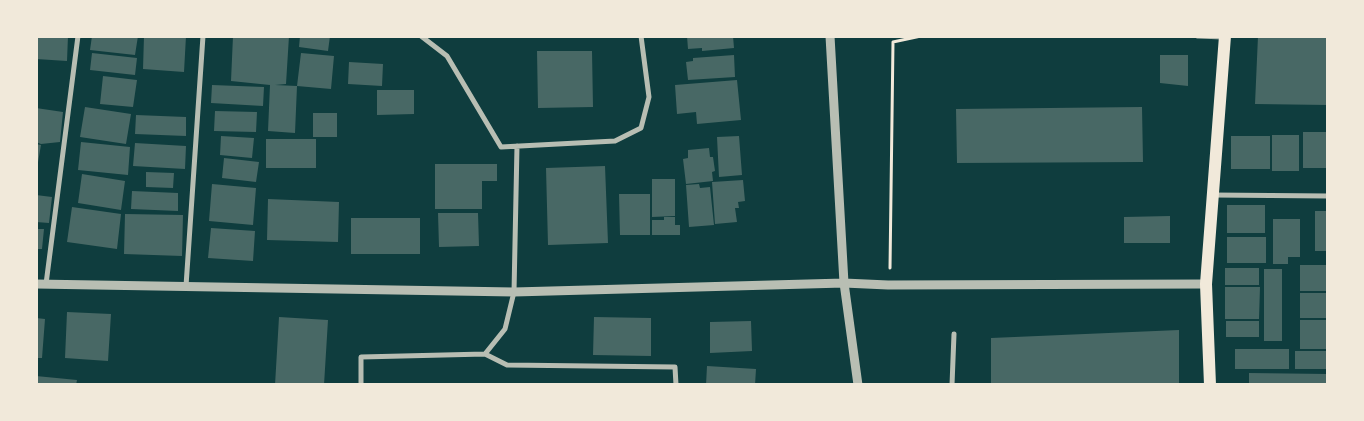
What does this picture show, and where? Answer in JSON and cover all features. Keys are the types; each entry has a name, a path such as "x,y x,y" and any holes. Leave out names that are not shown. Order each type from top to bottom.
{"main road":[{"path":"1210,385 1206,284 1225,37"}],"street":[{"path":"78,36 41,284 514,292 844,283 888,285 1206,284"},
{"path":"186,286 203,36"},
{"path":"421,36 447,56 501,147 615,140 641,128 649,97 641,36"},
{"path":"830,36 844,283 858,385"},
{"path":"1198,36 1225,37"},
{"path":"485,354 505,329 514,292 517,146"},
{"path":"1213,195 1328,196"},
{"path":"952,385 954,334"},
{"path":"361,385 361,357 485,354 508,366 675,367 676,385"}],"path":[{"path":"888,285 891,257 893,42 920,36"}],"building":[{"path":"36,36 68,36 67,61 36,59"},
{"path":"92,36 138,36 135,55 90,50"},
{"path":"144,36 186,36 184,72 143,69"},
{"path":"233,36 289,36 286,84 275,85 297,86 295,133 268,131 270,85 231,81"},
{"path":"300,36 330,36 328,51 299,47"},
{"path":"687,36 733,36 734,48 702,51 702,48 688,49"},
{"path":"1258,36 1319,36 1319,38 1328,38 1328,105 1255,104"},
{"path":"537,51 592,51 593,107 538,108"},
{"path":"92,53 137,58 135,75 90,70"},
{"path":"301,53 334,56 331,89 297,86"},
{"path":"734,55 735,77 688,80 686,62 693,61 693,58"},
{"path":"1160,55 1188,55 1188,86 1160,83"},
{"path":"349,62 383,64 382,86 348,84"},
{"path":"103,76 137,80 133,107 100,104"},
{"path":"737,80 741,120 697,124 696,112 677,114 675,85"},
{"path":"212,85 264,87 263,106 211,103"},
{"path":"377,90 414,90 414,114 377,115"},
{"path":"85,107 131,114 126,144 80,137"},
{"path":"1142,107 1143,162 957,163 956,109"},
{"path":"36,108 63,112 60,142 41,144 36,142"},
{"path":"215,111 257,112 256,132 214,131"},
{"path":"313,113 337,113 337,137 313,137"},
{"path":"136,115 186,117 186,136 135,134"},
{"path":"1303,132 1328,132 1328,168 1303,168"},
{"path":"1272,135 1299,135 1299,171 1272,171"},
{"path":"221,136 254,138 252,158 220,155"},
{"path":"739,136 742,175 719,177 717,137"},
{"path":"1231,136 1270,136 1270,169 1231,169"},
{"path":"266,139 316,139 316,168 266,168"},
{"path":"81,142 130,147 128,175 78,170"},
{"path":"135,143 186,146 185,169 133,166"},
{"path":"36,144 41,145 37,168 36,168"},
{"path":"709,148 710,157 713,157 715,171 712,172 713,181 686,184 683,159 688,158 688,150"},
{"path":"224,158 259,162 256,182 222,178"},
{"path":"435,164 497,164 497,181 482,181 482,209 435,209"},
{"path":"605,166 608,243 548,245 546,168"},
{"path":"146,172 174,173 173,188 146,187"},
{"path":"82,174 125,181 121,210 78,203"},
{"path":"652,179 675,179 675,216 652,217"},
{"path":"743,180 745,201 738,202 739,208 735,208 737,222 715,224 712,182"},
{"path":"212,184 256,188 253,225 209,221"},
{"path":"699,184 700,188 710,187 714,225 689,227 686,185"},
{"path":"132,191 178,193 178,211 131,209"},
{"path":"619,194 650,194 650,235 620,235"},
{"path":"36,195 52,197 49,223 36,222"},
{"path":"268,199 339,202 338,242 267,240"},
{"path":"1227,205 1265,205 1265,233 1227,233"},
{"path":"72,207 121,214 117,249 67,242"},
{"path":"1315,211 1328,211 1328,251 1315,251"},
{"path":"438,213 478,213 479,246 439,247"},
{"path":"125,214 183,215 182,256 124,254"},
{"path":"1170,216 1170,243 1124,243 1124,217"},
{"path":"664,217 675,217 675,225 680,225 680,235 652,235 652,220 664,220"},
{"path":"351,218 420,218 420,254 351,254"},
{"path":"1273,219 1300,219 1300,257 1288,257 1288,264 1273,264"},
{"path":"211,228 255,231 253,261 208,258"},
{"path":"36,229 44,229 42,249 36,249"},
{"path":"1227,237 1266,237 1266,263 1227,263"},
{"path":"1300,265 1328,265 1328,291 1300,291"},
{"path":"1225,268 1259,268 1259,285 1225,285"},
{"path":"1264,269 1282,269 1282,341 1264,341"},
{"path":"1225,287 1260,287 1259,319 1225,319"},
{"path":"1300,293 1328,293 1328,318 1300,318"},
{"path":"67,312 111,314 108,361 65,358"},
{"path":"279,317 328,320 324,385 275,385"},
{"path":"594,317 651,318 651,356 593,355"},
{"path":"36,318 45,319 42,358 36,358"},
{"path":"1300,320 1328,320 1328,349 1300,349"},
{"path":"751,321 752,351 710,353 710,322"},
{"path":"1226,321 1259,321 1259,337 1226,337"},
{"path":"1179,330 1179,385 991,385 991,338"},
{"path":"1235,349 1289,349 1289,369 1235,369"},
{"path":"1295,351 1328,351 1328,369 1295,369"},
{"path":"707,366 756,369 755,385 706,385"},
{"path":"1249,373 1328,374 1328,385 1249,385"},
{"path":"36,376 77,380 76,385 36,385"}]}
